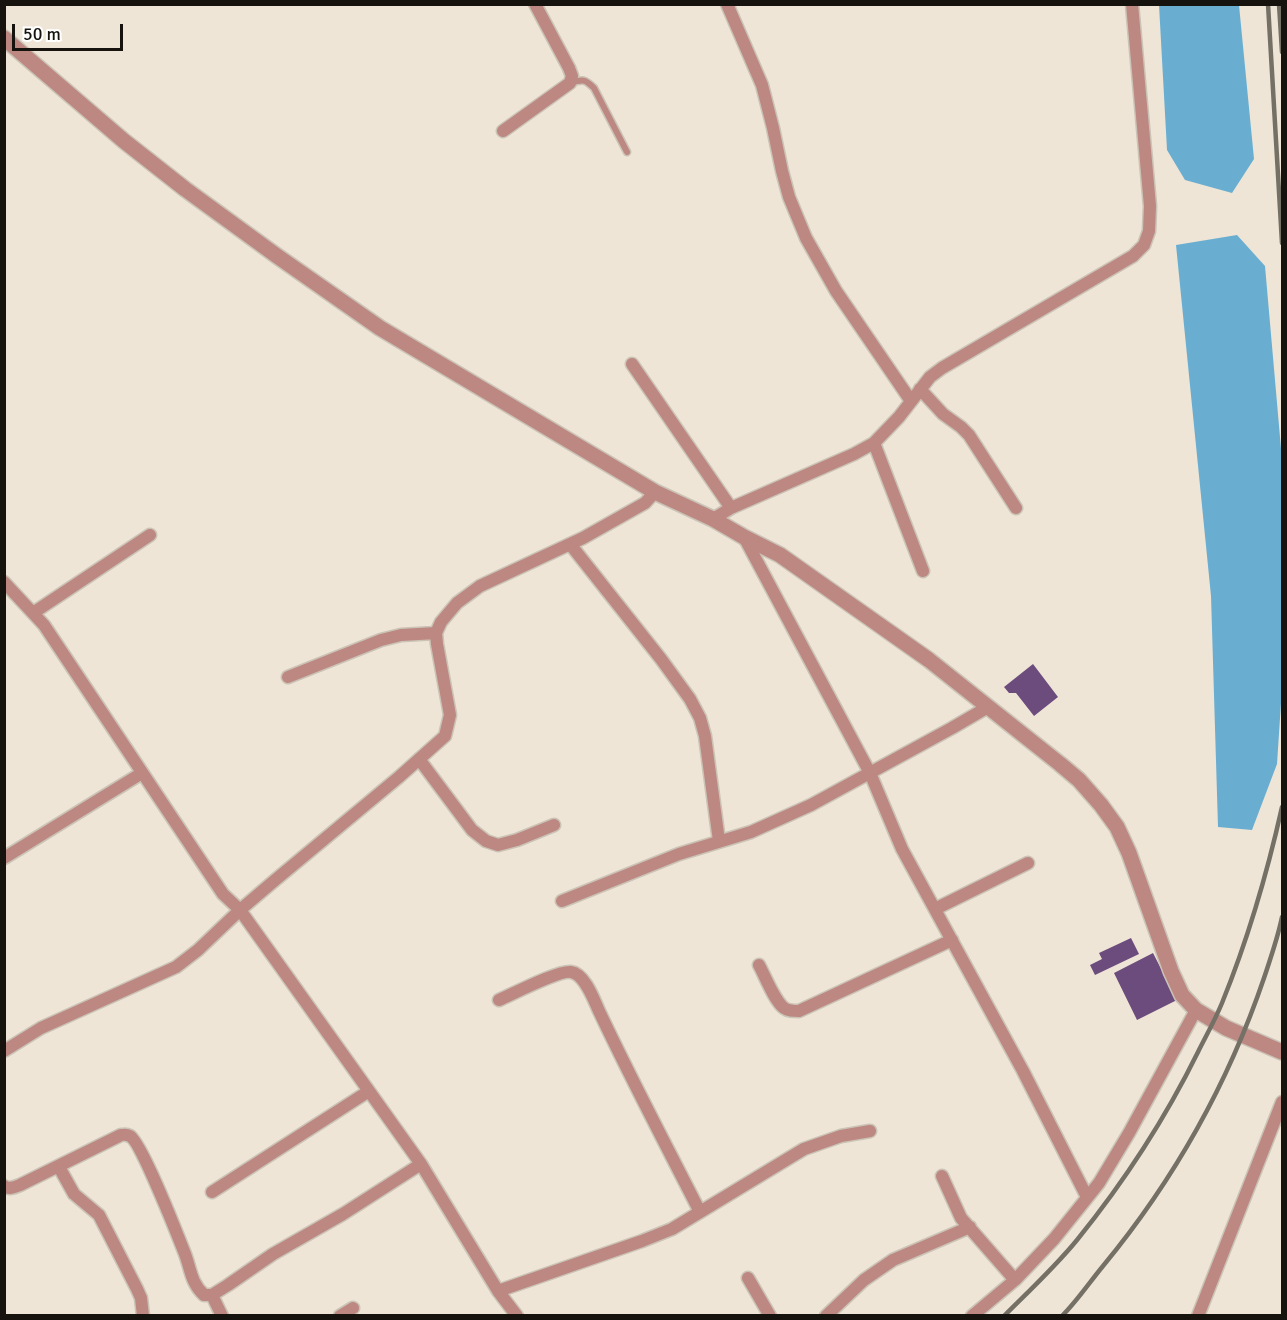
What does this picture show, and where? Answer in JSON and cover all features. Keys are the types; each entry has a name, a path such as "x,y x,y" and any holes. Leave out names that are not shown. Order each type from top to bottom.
{"street":[{"path":"503,131 570,83 572,76 535,4"},
{"path":"727,4 762,85 784,180 806,238 836,291 911,401"},
{"path":"713,519 731,508 874,443 899,417 930,377 952,360 1133,256 1144,245 1149,231 1150,206 1132,4"},
{"path":"4,38 124,141 277,256 361,315 655,492 713,519 780,555 929,660 1060,764 1101,805 1117,827 1129,853 1182,995 1196,1010 1226,1028 1282,1052"},
{"path":"632,364 731,508"},
{"path":"920,389 943,414 961,426 969,435 1016,508"},
{"path":"874,443 923,571"},
{"path":"6,1047 41,1028 176,967 198,950 240,910 445,736 450,715 436,633 441,622 457,603 480,586 570,544 645,503 655,492"},
{"path":"33,613 150,535"},
{"path":"744,537 870,773 902,849 1023,1071 1087,1197"},
{"path":"570,544 661,659 690,699 700,718 705,736 719,841"},
{"path":"4,582 45,625 223,894 240,910 421,1164 498,1291 517,1316"},
{"path":"288,677 381,640 401,635 436,633"},
{"path":"562,901 679,854 751,832 803,809 988,707"},
{"path":"419,759 472,830 486,841 498,845 554,825"},
{"path":"4,858 142,773"},
{"path":"935,909 1028,863"},
{"path":"759,965 783,1007 790,1011 799,1011 952,940"},
{"path":"499,1000 558,974 570,971 578,975 588,987 622,1060 700,1212"},
{"path":"972,1316 1015,1280 1054,1239 1099,1183 1196,1010"},
{"path":"212,1192 369,1090"},
{"path":"1198,1316 1282,1102"},
{"path":"498,1291 672,1229 804,1149 841,1136 870,1131"},
{"path":"4,1186 12,1188 20,1185 121,1135 128,1135 141,1152 162,1197 186,1256 193,1281 204,1295 212,1295 273,1254 343,1214 421,1164"},
{"path":"59,1167 74,1194 99,1215 141,1298 143,1316"},
{"path":"942,1176 961,1218 1015,1280"},
{"path":"826,1316 864,1280 893,1260 970,1227"},
{"path":"748,1278 770,1316"},
{"path":"212,1295 222,1316"},
{"path":"340,1316 352,1308"}],"lane":[{"path":"570,83 581,80 588,82 594,88 627,152"}],"water":[{"path":"1159,5 1239,5 1254,159 1232,193 1185,180 1167,150"},
{"path":"1237,235 1265,266 1282,460 1282,688 1277,764 1252,830 1218,827 1211,596 1176,245"}],"building":[{"path":"1033,664 1058,697 1034,716 1016,693 1009,693 1004,687"},
{"path":"1131,938 1139,954 1095,975 1090,965 1102,959 1099,953"},
{"path":"1153,953 1177,1000 1137,1020 1114,973"}],"railway":[{"path":"1268,4 1282,243"},
{"path":"1279,4 1282,52"},
{"path":"1004,1316 1077,1240 1127,1173 1172,1101 1219,1009 1240,955 1263,882 1282,807"},
{"path":"1062,1316 1153,1200 1197,1130 1234,1056 1250,1017 1272,955 1282,917"}]}
